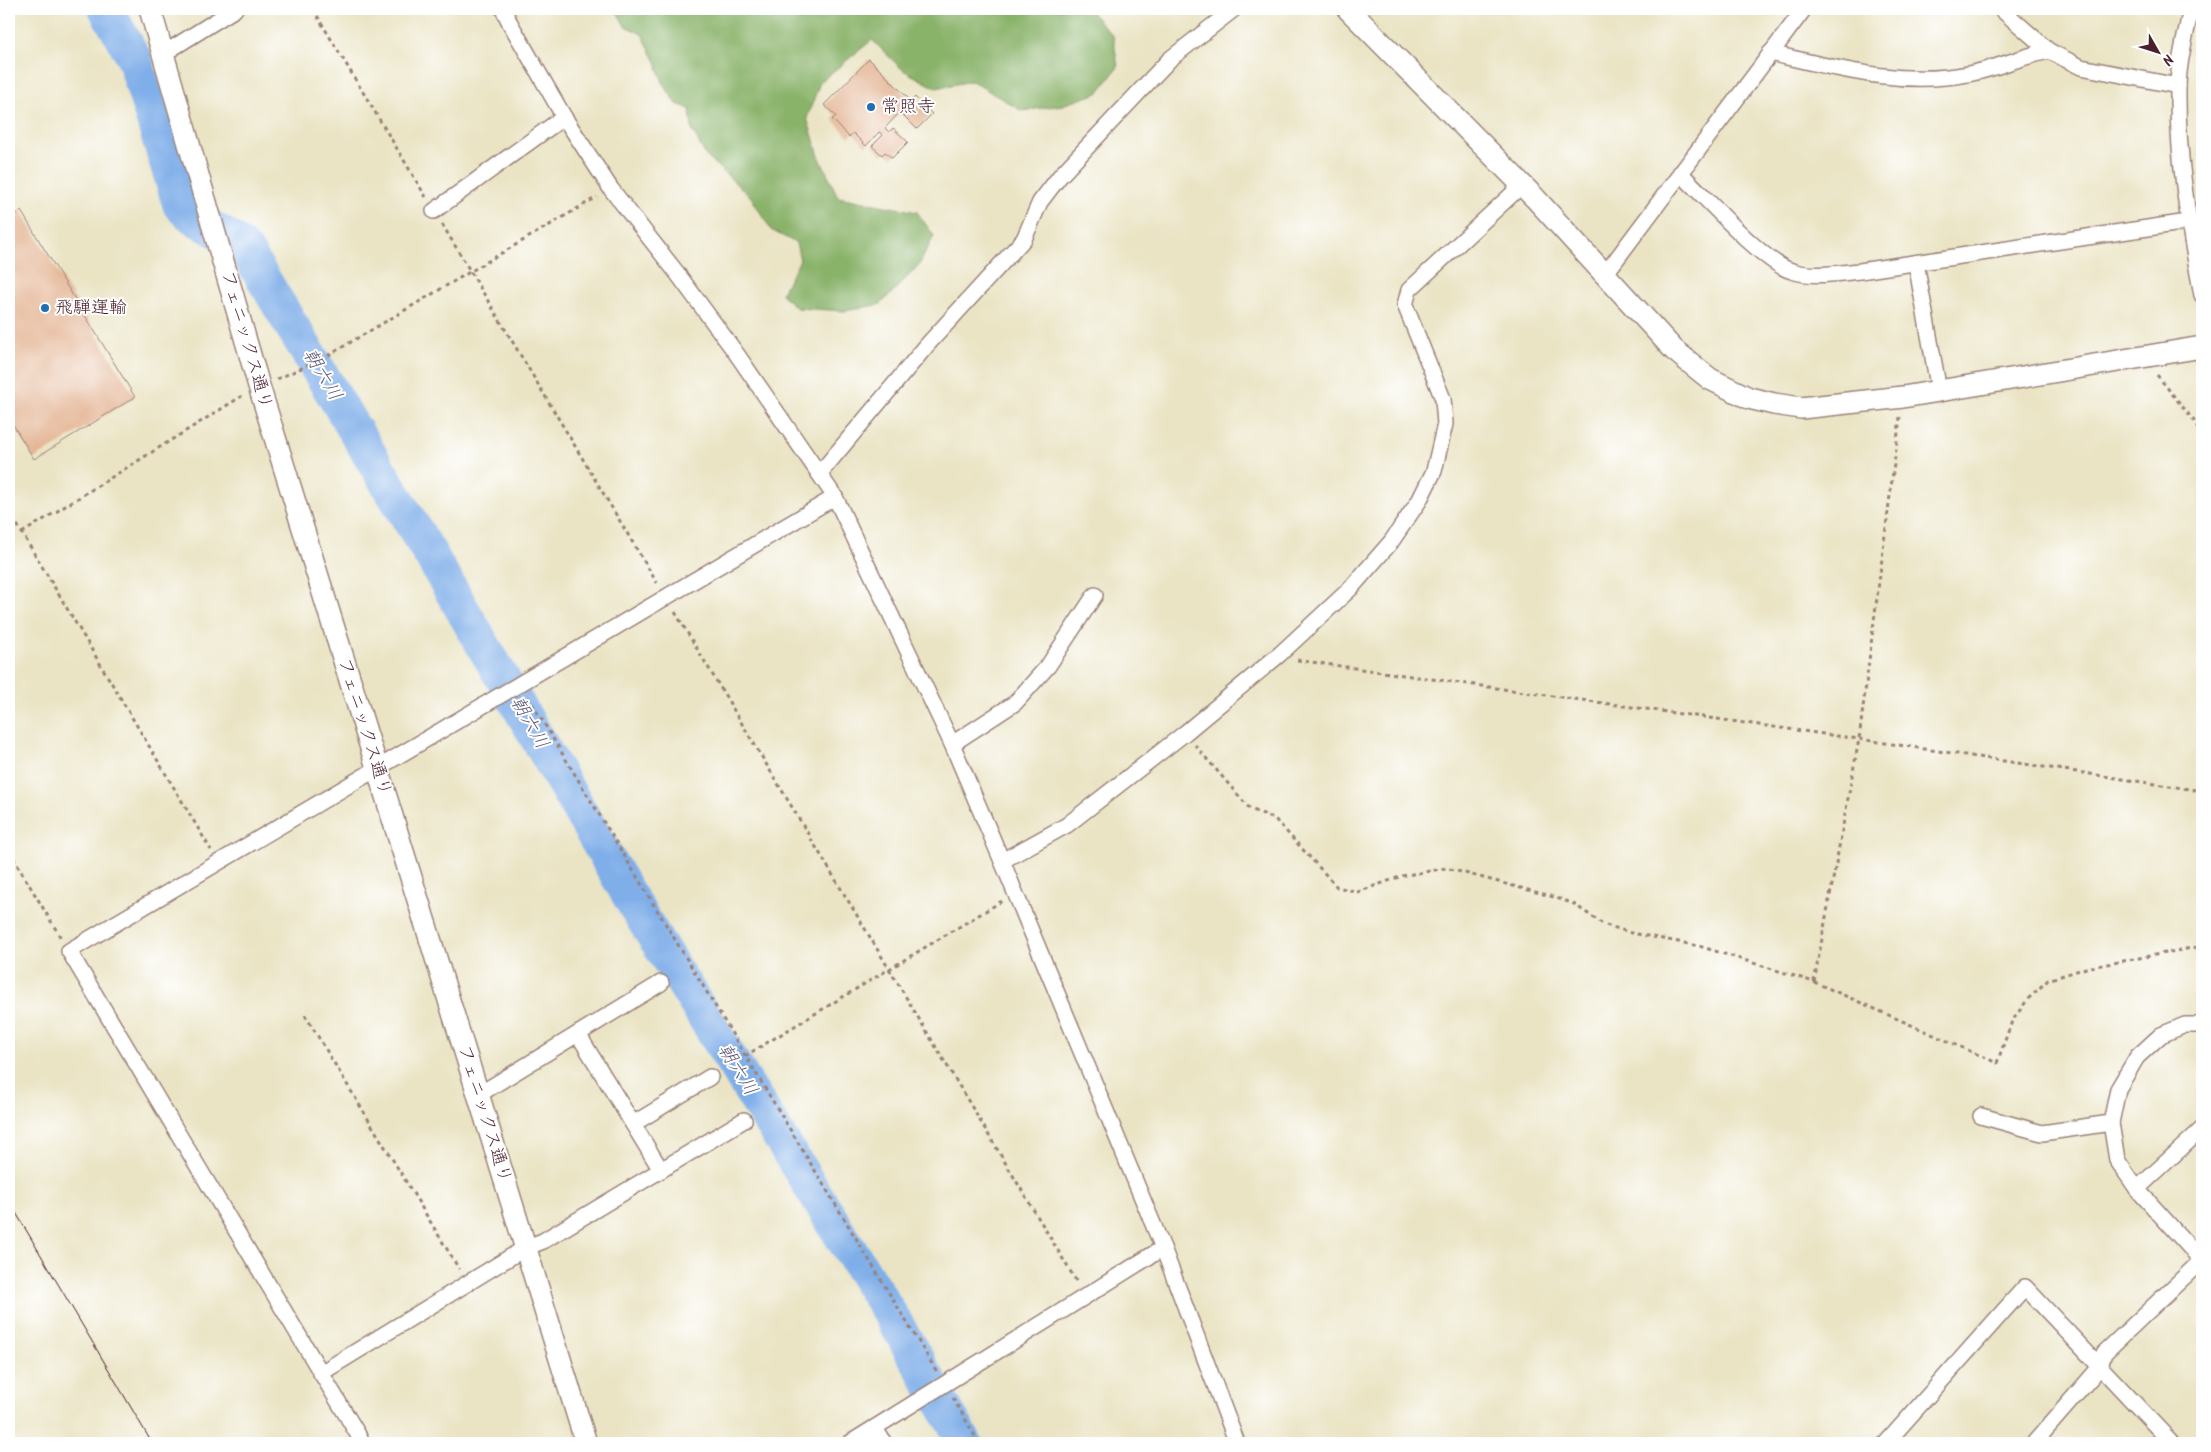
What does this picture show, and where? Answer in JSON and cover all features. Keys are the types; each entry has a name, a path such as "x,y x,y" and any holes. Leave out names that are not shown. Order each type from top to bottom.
{"main road":[{"name":"フェニックス通り","path":"150,9 259,386 586,1443"},
{"path":"1348,9 1522,185 1606,273 1674,350 1710,379 1749,398 1801,408 1903,397 2202,347"}],"street":[{"path":"163,54 235,9"},
{"path":"503,9 564,117 611,189 678,273 820,472 835,496 952,744 1016,893 1163,1248 1237,1443"},
{"path":"820,472 928,344 1024,239 1040,202 1060,176 1170,60 1234,9"},
{"path":"1606,273 1804,9"},
{"path":"2001,9 2049,50 2081,67 2178,86"},
{"path":"2190,9 2178,86 2180,156 2188,222 2202,295"},
{"path":"1770,53 1879,77 1930,78 1968,74 1999,66 2026,55 2049,50"},
{"path":"434,211 564,117"},
{"path":"1680,173 1768,259 1790,271 1816,275 1916,263 2188,222"},
{"path":"1002,861 1067,825 1185,733 1280,654 1350,589 1391,542 1423,493 1434,470 1445,424 1443,399 1404,306 1409,290 1522,185"},
{"path":"1916,263 1939,391"},
{"path":"363,1443 69,951 514,689 835,496"},
{"path":"952,744 1015,703 1048,666 1096,595"},
{"path":"478,1095 661,983"},
{"path":"2034,1443 2100,1366 2104,1353 2202,1261 2137,1189 2117,1160 2111,1123 2118,1089 2137,1057 2161,1035 2185,1025 2202,1025"},
{"path":"578,1034 661,1170"},
{"path":"633,1124 710,1077"},
{"path":"1981,1116 2042,1133 2111,1123"},
{"path":"321,1373 525,1248 543,1241 744,1120"},
{"path":"2137,1189 2202,1129"},
{"path":"850,1443 1163,1248"},
{"path":"1886,1443 2024,1287 2172,1443"},
{"path":"875,1428 884,1443"}],"path":[{"path":"313,9 1085,1297"},
{"path":"22,533 259,386 322,359 611,189"},
{"path":"2143,357 2194,421 2202,436"},
{"path":"1814,982 1859,739 1903,397"},
{"path":"9,511 219,862"},
{"path":"1280,654 1301,661 1859,739 2202,791"},
{"path":"514,689 745,1056 938,1389 979,1443"},
{"path":"1185,733 1250,809 1274,818 1337,887 1358,892 1402,876 1446,868 1572,903 1603,924 1631,933 1699,946 1814,982 1997,1063 2012,1021 2028,999 2048,980 2086,968 2202,946"},
{"path":"9,851 69,951"},
{"path":"745,1056 1016,893"},
{"path":"305,1015 467,1283"}],"green space":[{"path":"615,9 1088,9 1113,36 1118,67 1098,93 1062,105 1022,111 972,81 936,88 903,70 872,40 820,82 807,118 819,156 838,197 917,212 934,236 919,265 881,304 845,311 797,308 781,294 800,260 796,243 771,230 751,197 706,156 692,130 690,109 677,104 664,85 656,62 642,34 625,26"}],"building":[{"path":"869,59 911,101 915,97 932,114 917,129 900,112 885,128 889,132 893,128 908,142 892,158 885,152 882,155 872,146 883,135 879,132 866,146 853,133 849,137 832,119 836,116 824,105"},
{"name":"飛騨運輸","path":"21,211 135,397 34,459 9,418 9,219"}],"waterway":[{"name":"朝六川","path":"106,9 134,58 180,205 196,219 231,239 247,252 430,554 635,906 895,1322 965,1443"}],"tram line":[{"path":"9,1201 152,1443"}],"place":[{"name":"常照寺","path":"871,107"},
{"name":"飛騨運輸","path":"45,308"}]}
